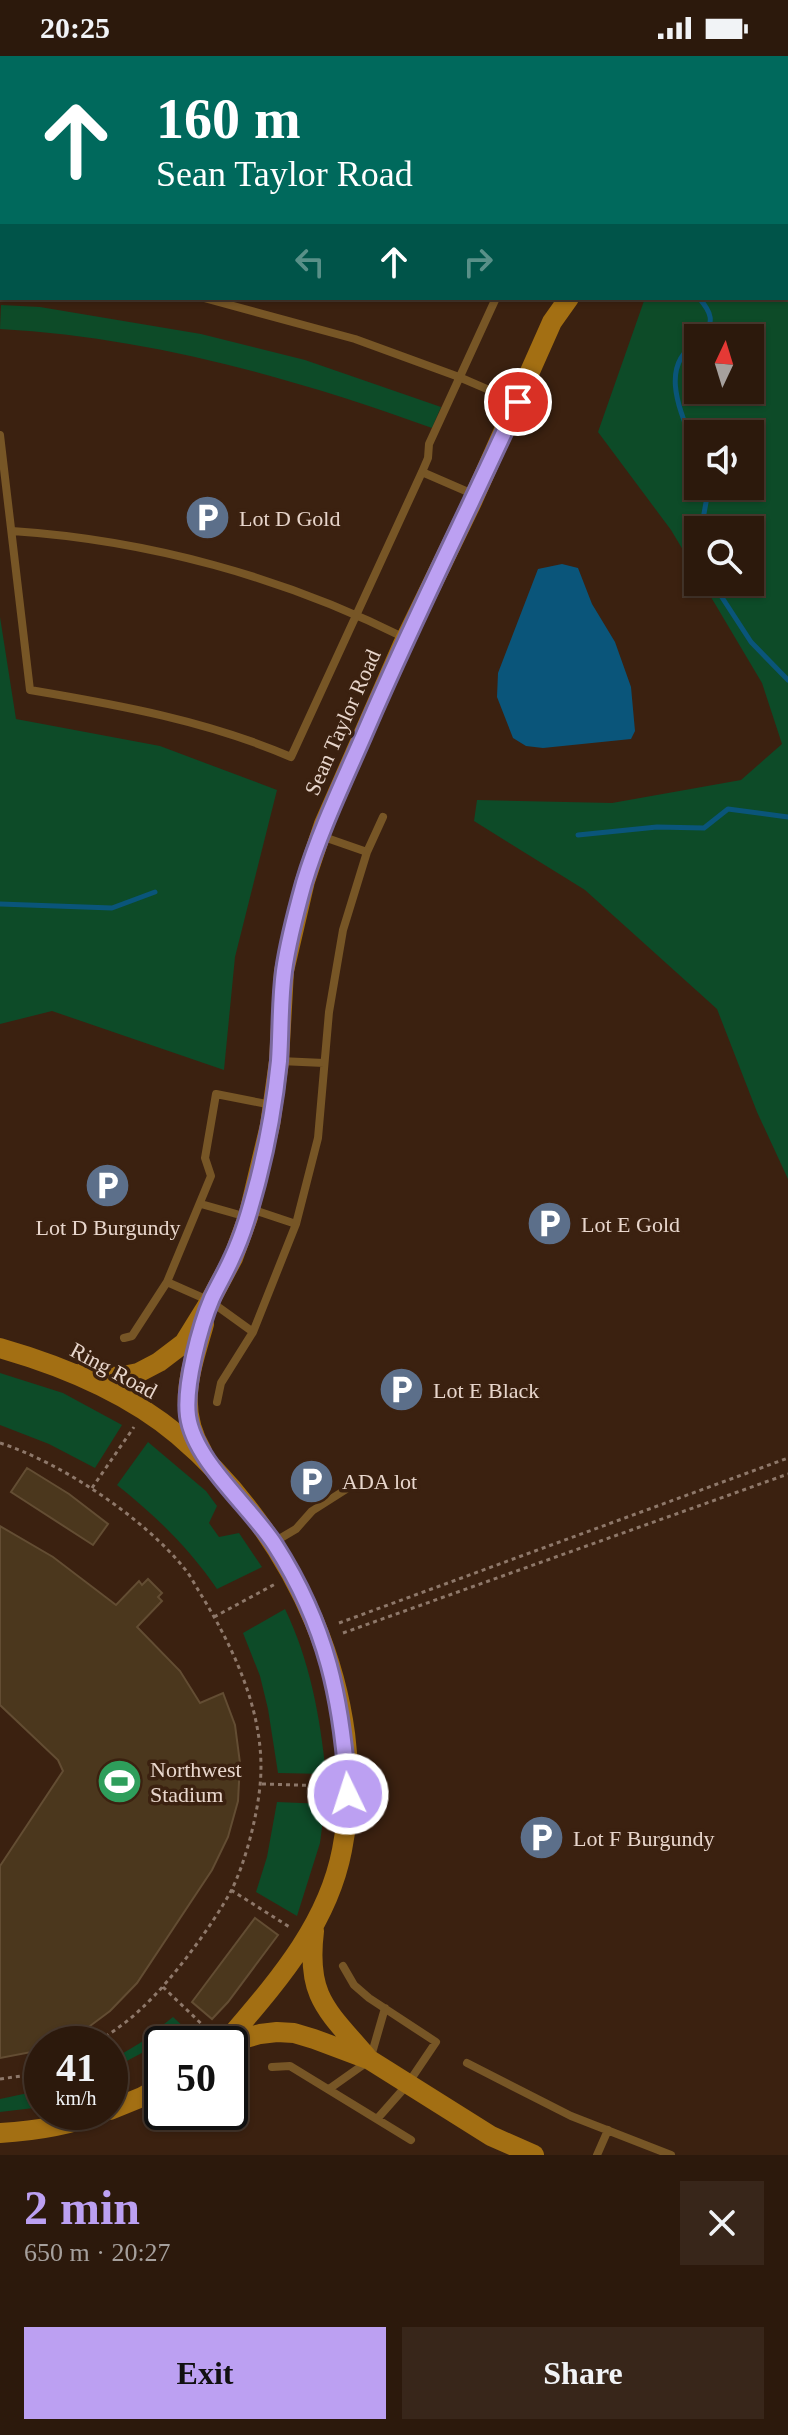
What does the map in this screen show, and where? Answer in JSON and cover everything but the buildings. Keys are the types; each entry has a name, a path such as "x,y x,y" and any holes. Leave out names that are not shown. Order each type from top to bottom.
{"main road":[{"name":"Sean Taylor Road","path":"552,322 556,300"},
{"name":"Sean Taylor Road","path":"79,1374 118,1377 138,1373 159,1362 184,1343 233,1258 249,1213 265,1150 279,1061 284,971 294,922 320,835 405,638 475,495 552,322 568,300"},
{"name":"Sean Taylor Road","path":"210,1301 194,1360 187,1410 190,1430 210,1466"},
{"name":"Ring Road","path":"0,1348 79,1374 177,1434 253,1514 273,1542 313,1615 333,1673 345,1737 348,1794 342,1851 331,1887 309,1937 287,1968 235,2026"},
{"path":"315,1923 312,1951 314,1984 335,2020 370,2060"},
{"path":"248,2036 294,2033 370,2060 491,2136 534,2155"},
{"path":"0,2133 24,2130"}],"lane":[{"path":"211,300 355,339 518,402"},
{"path":"0,435 30,690 139,709 213,728 291,757 422,472 428,458 429,444 495,300"},
{"path":"422,472 475,495"},
{"path":"12,531 68,535 188,558 250,576 356,614 405,638"},
{"path":"217,1402 221,1383 253,1332 296,1224 318,1138 329,1012 343,930 367,852 383,817"},
{"path":"320,835 367,852"},
{"path":"279,1061 324,1063"},
{"path":"124,1338 132,1336 167,1282 201,1204 211,1176 205,1158 216,1094 273,1105"},
{"path":"201,1204 296,1224"},
{"path":"167,1282 210,1301 253,1332"},
{"path":"273,1542 296,1529 312,1511 345,1490"},
{"path":"343,1966 354,1985 436,2042 407,2085 377,2119"},
{"path":"329,2089 370,2060 385,2008"},
{"path":"467,2063 536,2100 671,2155"},
{"path":"272,2067 290,2066 411,2140"},
{"path":"597,2155 608,2130"}],"path":[{"path":"92,1488 134,1427"},
{"path":"0,1443 53,1466 92,1488 145,1529 184,1568 214,1617 242,1673 257,1729 260,1784 255,1819 231,1890 163,1987 118,2026"},
{"path":"339,1623 788,1458"},
{"path":"343,1633 788,1474"},
{"path":"214,1617 277,1583"},
{"path":"260,1784 330,1786"},
{"path":"231,1890 294,1930"},
{"path":"163,1987 205,2026"},
{"path":"0,2079 24,2076"}],"green space":[{"path":"644,300 788,300 788,1179 757,1112 717,1009 585,890 474,821 477,800 612,803 741,780 782,744 762,683 710,596 764,596 764,516 684,516 684,552 598,432"},
{"path":"1,305 40,307 201,334 305,360 441,407 432,428 327,393 219,363 110,341 0,329"},
{"path":"0,617 16,719 160,746 277,790 235,957 224,1070 52,1011 0,1024"},
{"path":"0,1373 63,1393 122,1425 95,1468 49,1444 0,1425"},
{"path":"148,1442 206,1491 217,1506 209,1523 219,1537 239,1533 262,1567 217,1589 171,1533 117,1485"},
{"path":"285,1609 313,1689 326,1774 278,1773 260,1676 243,1633"},
{"path":"277,1802 325,1804 320,1843 297,1916 256,1892 267,1857"},
{"path":"173,2017 183,2026 162,2026"},
{"path":"144,2040 144,2052 128,2060 128,2050"},
{"path":"24,2094 24,2109 0,2112 0,2099"}],"water":[{"path":"562,564 578,568 592,604 615,642 631,687 635,731 631,739 543,748 526,746 513,738 497,697 498,673 538,569"}],"waterway":[{"path":"701,300 707,308 709,324"},
{"path":"684,355 675,380 684,420"},
{"path":"704,516 706,500"},
{"path":"721,596 751,642 788,680"},
{"path":"578,835 657,827 704,828 728,809 788,817"},
{"path":"0,904 112,908 155,892"}],"place":[{"name":"Lot D Gold","path":"208,518"},
{"name":"Lot D Burgundy","path":"108,1186"},
{"name":"Lot E Gold","path":"550,1224"},
{"name":"Lot E Black","path":"402,1390"},
{"name":"ADA lot","path":"311,1481"},
{"name":"Northwest Stadium","path":"119,1782"},
{"name":"Lot F Burgundy","path":"542,1838"}],"route":[{"path":"348,1794 345,1737 333,1673 313,1615 273,1542 253,1514 210,1466 190,1430 187,1410 189,1385 210,1301 233,1258 259,1176 279,1061 284,971 305,881 324,824 403,644 518,402"}]}
